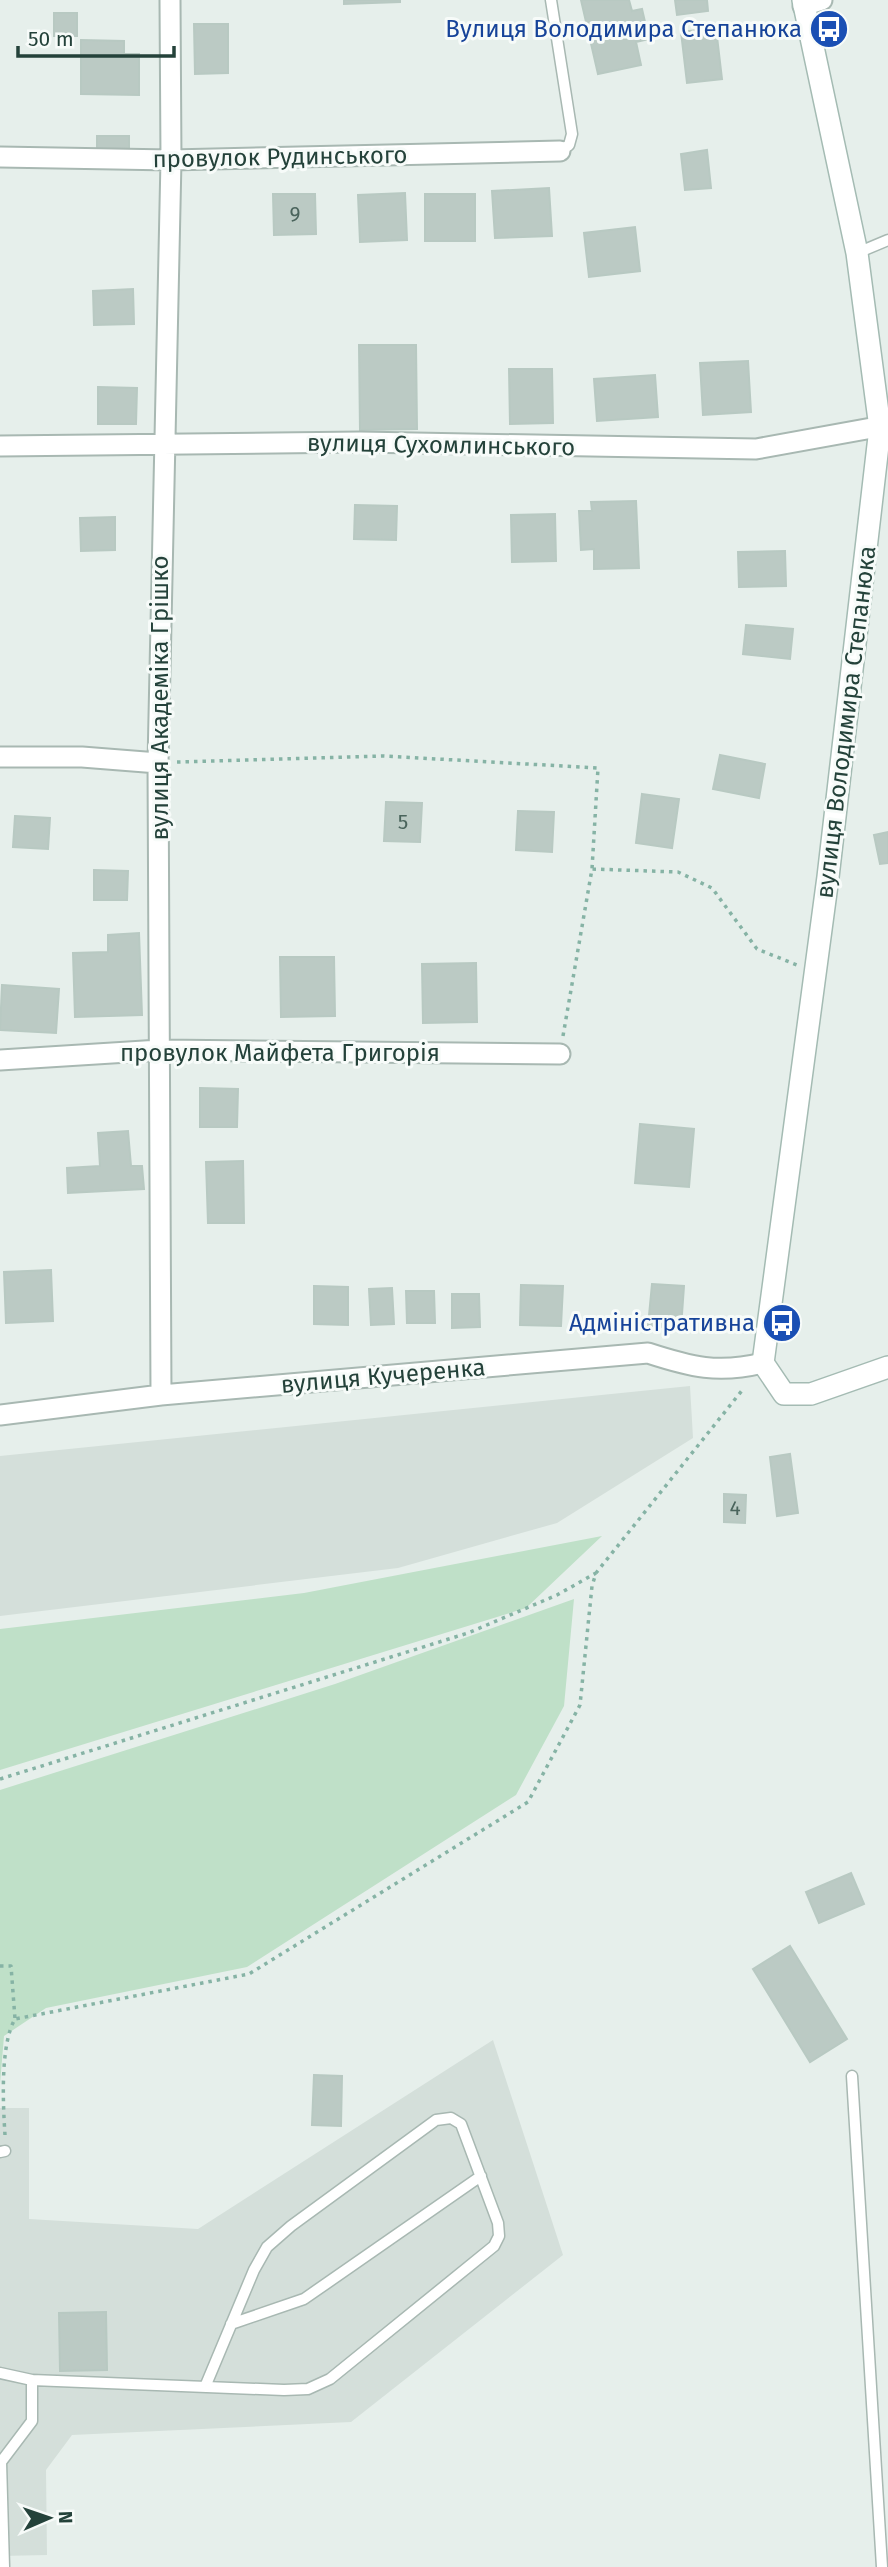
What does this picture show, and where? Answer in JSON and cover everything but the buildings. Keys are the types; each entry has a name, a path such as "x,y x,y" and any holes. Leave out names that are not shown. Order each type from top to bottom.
{"street":[{"name":"вулиця Академіка Грішко","path":"161,1395 158,763 162,446 171,160 170,0"},
{"name":"вулиця Володимира Степанюка","path":"763,1363 816,972 884,426 857,253 809,2"},
{"name":"провулок Рудинського","path":"0,157 171,160 560,151"},
{"name":"вулиця Сухомлинського","path":"0,446 360,442 756,449 884,426"},
{"path":"0,757 82,757 158,763"},
{"name":"провулок Майфета Григорія","path":"0,1060 159,1050 560,1054"},
{"name":"вулиця Кучеренка","path":"0,1415 161,1395 648,1353 698,1369 737,1369 763,1363"},
{"path":"763,1363 784,1394 811,1394 888,1367"}],"lane":[{"path":"551,0 572,134 569,145 560,151"},
{"path":"857,253 888,240"},
{"path":"852,2076 882,2567"},
{"path":"0,2373 32,2380 205,2387 296,2390 308,2389 330,2379 494,2246 499,2236 498,2223 461,2124 451,2118 436,2120 291,2226 267,2247 205,2387"},
{"path":"231,2324 304,2300 481,2176"},
{"path":"4,2567 1,2462 32,2421 32,2380"}],"path":[{"path":"158,763 384,755 598,768 592,869 560,1054"},
{"path":"592,869 678,872 712,888 757,949 816,972"},
{"path":"15,2018 250,1974 528,1802 580,1705 592,1586 597,1573 763,1363"},
{"path":"0,1779 468,1633 557,1595 597,1573"},
{"path":"0,1966 11,1966 15,2018 9,2028 3,2095 3,2152"}],"shaded area":[{"path":"690,1386 693,1438 557,1523 398,1568 0,1616 0,1456"},
{"path":"493,2040 563,2255 351,2422 72,2435 46,2470 47,2555 0,2556 0,2108 29,2108 29,2219 198,2229"}],"green space":[{"path":"602,1536 526,1608 0,1770 0,1629 304,1593"},
{"path":"574,1599 564,1706 516,1795 247,1967 46,2008 4,2036 0,2084 0,1790 335,1684"}],"place":[{"name":"Вулиця Володимира Степанюка","path":"829,29"},
{"name":"Адміністративна","path":"782,1323"}]}
